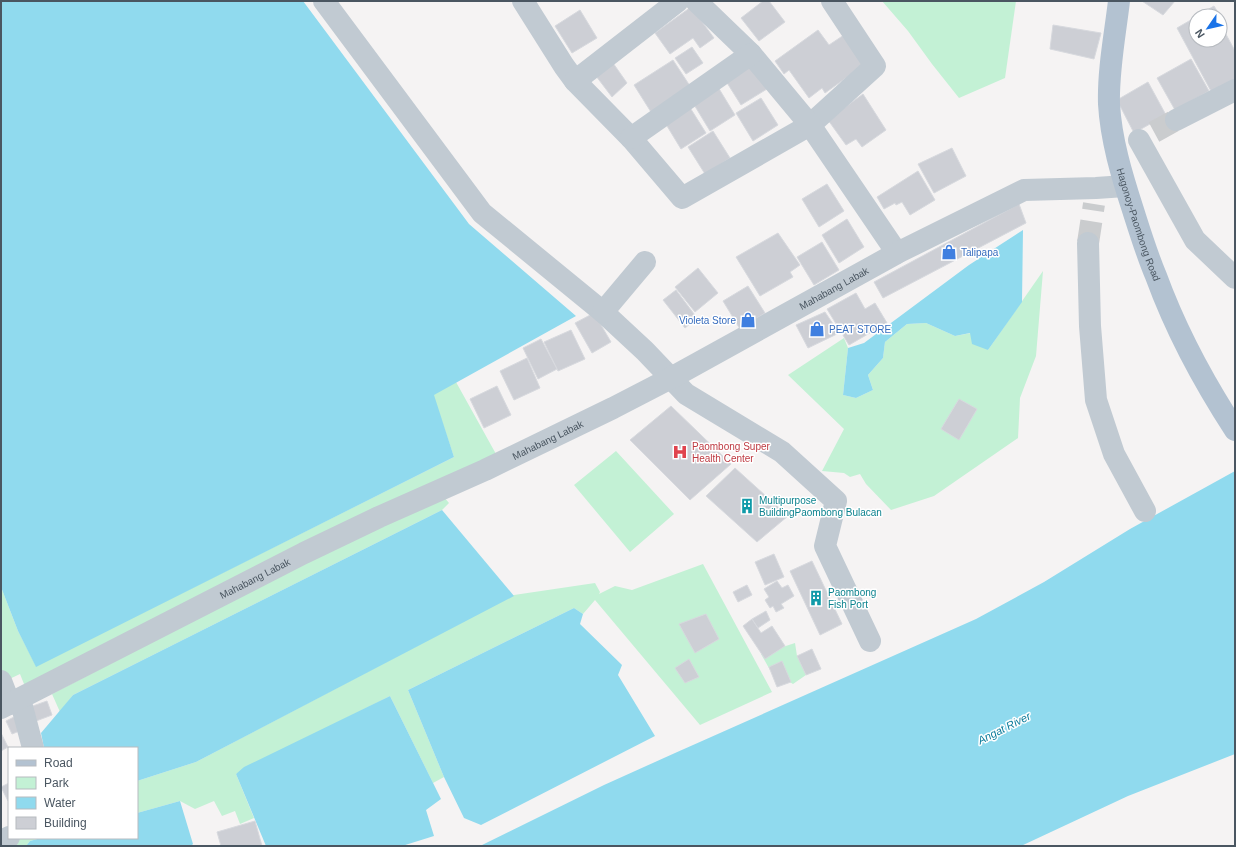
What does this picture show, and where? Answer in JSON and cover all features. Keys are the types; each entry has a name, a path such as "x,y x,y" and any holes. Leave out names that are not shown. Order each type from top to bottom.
{"main road":[{"name":"Hagonoy-Paombong Road","path":"1119,1 1109,82 1111,118 1125,186 1156,278 1170,310 1190,350 1230,422"}],"street":[{"path":"324,1 482,213 603,312 645,351 686,394 782,452 836,501 825,546 870,641"},
{"path":"575,81 678,1"},
{"path":"696,1 751,54 810,125 897,253"},
{"path":"531,4 564,66 575,81 631,138 682,198 810,125 875,66 832,1"},
{"path":"631,138 751,54"},
{"path":"1176,120 1235,90"},
{"path":"1117,153 1147,136 1194,240 1235,278"},
{"name":"Mahabang Labak","path":"10,704 173,620 379,517 485,470 613,408 671,378 897,253 1024,190 1095,196 1125,186"},
{"path":"1088,243 1090,326 1096,400 1114,454 1145,511"},
{"path":"603,312 645,262"},
{"path":"1,680 10,704 32,747"}],"green space":[{"path":"882,1 1016,1 1005,78 959,98 908,31"},
{"path":"1043,271 1036,356 1020,398 1018,438 934,496 891,510 866,484 860,474 850,477 844,473 822,471 844,429 788,375 844,338 848,348 843,395 856,398 873,390 868,375 883,358 885,342 907,324 926,323 955,336 971,333 988,350"},
{"path":"456,382 496,454 26,689 20,674 1,683 1,587 18,631 36,666 454,457 433,395"},
{"path":"616,451 674,514 630,552 574,485"},
{"path":"443,496 449,503 442,510 73,695 60,712 52,694 252,590"},
{"path":"703,564 772,692 700,725 595,600 583,614 574,608 408,690 444,777 433,783 390,696 236,774 254,818 240,824 235,811 222,816 214,801 195,809 180,801 138,813 138,781 196,762 514,595 595,583 600,592 599,594 615,586 632,590"},
{"path":"795,643 797,656 806,675 793,684 770,670 761,654"},
{"path":"18,839 37,839 30,841 26,846 14,846"}],"water":[{"path":"1,1 303,1 469,224 576,316 434,395 454,457 36,667 18,631 1,587"},
{"path":"1023,230 1022,302 988,350 972,344 970,333 955,336 926,323 907,324 885,342 883,358 868,375 873,390 856,398 843,395 848,348 864,343 969,265"},
{"name":"Angat River","path":"1235,471 1235,754 1128,796 1021,846 480,846 604,785 976,619 1044,582 1130,529"},
{"path":"442,510 514,596 196,762 138,781 138,747 44,747 41,733 73,695"},
{"path":"574,608 583,614 580,624 622,665 618,675 655,736 481,825 464,818 444,777 408,690"},
{"path":"390,696 441,799 426,810 434,836 402,846 266,846 236,774 244,767"},
{"path":"180,801 193,844 191,846 26,846 30,841 37,839 138,839 138,813"}],"building":[{"path":"763,1 769,1 785,22 759,41 741,18"},
{"path":"1142,1 1175,1 1163,15"},
{"path":"691,7 714,38 700,48 693,38 670,54 655,33"},
{"path":"580,10 597,38 572,53 555,26"},
{"path":"1188,22 1188,48 1228,48 1228,38 1235,51 1235,80 1212,93 1177,28"},
{"path":"1053,25 1101,33 1094,59 1050,49"},
{"path":"818,30 829,45 844,35 864,65 825,93 822,88 809,98 789,70 784,74 775,61"},
{"path":"692,47 703,63 686,74 675,58"},
{"path":"1191,59 1209,91 1175,110 1157,78"},
{"path":"673,60 690,86 651,112 634,85"},
{"path":"749,62 767,89 741,105 724,78"},
{"path":"613,63 627,83 612,97 596,76"},
{"path":"1148,82 1166,115 1134,133 1117,100"},
{"path":"718,87 735,115 710,131 693,103"},
{"path":"863,94 886,130 862,147 856,139 846,145 828,120"},
{"path":"761,98 778,125 753,141 736,113"},
{"path":"689,106 706,133 681,149 664,121"},
{"path":"713,131 730,158 705,174 688,147"},
{"path":"952,148 966,176 934,193 918,164"},
{"path":"918,171 935,200 910,215 902,202 896,205 895,203 884,209 877,197"},
{"path":"827,184 844,211 819,227 802,199"},
{"name":"Talipapa","path":"1019,204 1026,223 883,298 874,282"},
{"path":"847,219 864,247 839,263 822,235"},
{"path":"778,233 800,265 790,272 793,277 760,296 736,257"},
{"path":"822,242 839,270 814,285 797,257"},
{"path":"698,268 718,293 695,312 675,287"},
{"path":"748,286 765,313 740,329 723,301"},
{"path":"676,290 697,318 685,328 663,300"},
{"path":"856,293 865,309 875,303 887,323 849,345 827,309"},
{"name":"PEAT STORE","path":"825,312 839,333 808,348 796,325"},
{"path":"594,313 611,342 592,353 575,323"},
{"path":"571,330 585,359 558,371 544,342"},
{"path":"541,339 557,369 538,379 523,348"},
{"path":"527,358 540,388 514,400 500,371"},
{"path":"497,386 511,415 484,428 470,399"},
{"path":"959,399 977,409 959,440 941,429"},
{"name":"Paombong Super Health Center","path":"671,406 731,464 690,500 630,440"},
{"name":"Multipurpose BuildingPaombong Bulacan","path":"735,468 788,516 757,542 706,496"},
{"path":"774,554 784,577 765,585 755,562"},
{"name":"Paombong Fish Port","path":"812,561 842,624 820,635 790,571"},
{"path":"777,581 782,588 788,585 794,596 781,604 784,608 776,612 773,606 770,608 765,600 769,597 764,589"},
{"path":"747,585 752,595 738,602 733,592"},
{"path":"766,611 770,620 758,628 752,619"},
{"path":"706,614 719,639 695,653 679,624"},
{"path":"752,619 761,633 772,626 785,646 765,659 743,626"},
{"path":"812,649 821,669 806,675 797,656"},
{"path":"689,659 699,677 685,683 675,668"},
{"path":"782,661 791,682 777,687 769,667"},
{"path":"47,701 52,715 36,721 30,707"},
{"path":"16,716 22,730 12,734 6,721"},
{"path":"1,733 8,747 1,751"},
{"path":"8,784 8,801 1,787"},
{"path":"255,821 262,846 221,846 217,832"}],"tunnel":[{"path":"1154,132 1176,120"},
{"path":"1088,243 1094,204"}],"place":[{"name":"Talipapa","path":"949,252"},
{"name":"Violeta Store","path":"748,320"},
{"name":"PEAT STORE","path":"817,329"},
{"name":"Paombong Super Health Center","path":"680,452"},
{"name":"Multipurpose BuildingPaombong Bulacan","path":"747,506"},
{"name":"Paombong Fish Port","path":"816,598"}]}
